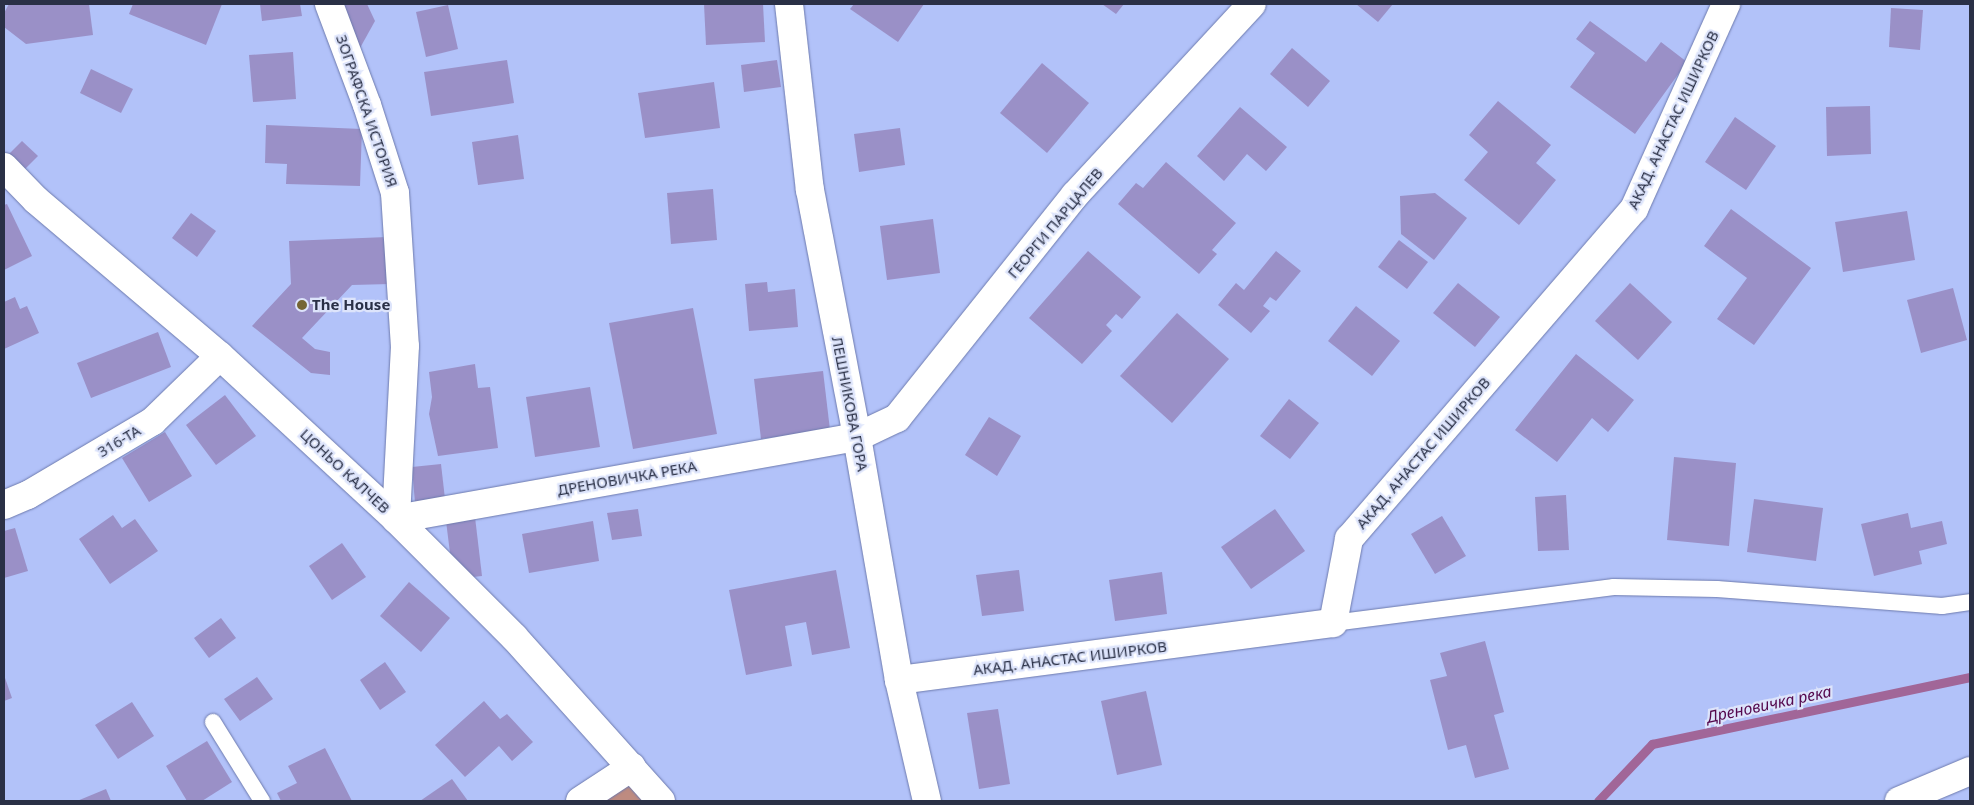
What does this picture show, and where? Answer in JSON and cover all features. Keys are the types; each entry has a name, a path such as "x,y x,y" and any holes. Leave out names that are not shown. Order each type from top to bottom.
{"street":[{"name":"ЗОГРАФСКА ИСТОРИЯ","path":"329,4 368,105 395,193 405,346 396,519"},
{"name":"ЛЕШНИКОВА ГОРА","path":"789,4 810,190 857,437 899,680 927,801"},
{"name":"ГЕОРГИ ПАРЦАЛЕВ","path":"857,437 897,418 1075,195 1252,4"},
{"name":"АКАД. АНАСТАС ИШИРКОВ","path":"899,680 1333,624 1349,539 1634,209 1726,4"},
{"name":"ЦОНЬО КАЛЧЕВ","path":"4,167 36,200 220,356 396,519 514,637 661,801"},
{"name":"316-ТА","path":"4,505 28,495 153,421 220,356"},
{"name":"ДРЕНОВИЧКА РЕКА","path":"396,519 857,437"},
{"path":"580,801 632,768"},
{"path":"1899,801 1970,771"}],"lane":[{"path":"1333,624 1614,587 1718,589 1942,606 1970,602"},
{"path":"214,722 262,801"}],"shaded area":[{"path":"632,767 661,801 580,801"}],"building":[{"path":"9,4 89,4 93,35 26,44 4,27 4,13"},
{"path":"133,4 222,4 206,45 129,14"},
{"path":"260,4 300,4 302,16 262,21"},
{"path":"340,4 367,4 375,21 360,48"},
{"path":"704,4 763,4 765,42 706,45"},
{"path":"854,4 924,4 898,42 850,9"},
{"path":"1102,4 1124,4 1116,14"},
{"path":"1356,4 1393,4 1378,22"},
{"path":"448,5 458,49 426,57 416,12"},
{"path":"1891,8 1923,10 1920,50 1889,47"},
{"path":"1590,21 1646,62 1661,42 1687,62 1635,134 1570,87 1595,53 1576,39"},
{"path":"1292,48 1330,81 1308,107 1270,74"},
{"path":"293,52 296,99 253,102 249,55"},
{"path":"507,60 514,103 431,116 424,72"},
{"path":"777,60 781,87 744,92 741,65"},
{"path":"1042,63 1089,103 1047,153 1000,113"},
{"path":"91,69 133,89 121,113 80,93"},
{"path":"714,82 720,128 645,138 638,93"},
{"path":"1498,101 1551,145 1536,163 1556,180 1519,225 1464,180 1488,152 1469,135"},
{"path":"1870,106 1871,154 1827,156 1826,107"},
{"path":"1240,107 1287,147 1266,171 1247,154 1224,181 1197,156"},
{"path":"1735,117 1776,146 1746,190 1705,162"},
{"path":"266,125 362,129 360,186 286,184 287,164 265,163"},
{"path":"900,128 905,165 859,172 854,134"},
{"path":"518,135 524,179 478,185 472,142"},
{"path":"22,141 38,156 25,169 9,154"},
{"path":"1166,162 1236,223 1212,250 1217,254 1199,274 1118,204 1136,183 1143,188"},
{"path":"713,189 717,240 671,244 667,193"},
{"path":"1435,193 1467,218 1434,260 1401,234 1400,196"},
{"path":"7,204 32,256 4,270 4,205"},
{"path":"1731,209 1811,268 1754,345 1717,319 1747,278 1704,246"},
{"path":"1907,211 1915,260 1843,272 1835,222"},
{"path":"191,213 216,231 197,257 172,238"},
{"path":"933,219 940,273 887,280 880,226"},
{"name":"The House","path":"387,237 390,284 352,285 302,338 315,349 330,352 330,375 311,373 252,326 291,284 289,241"},
{"path":"1399,240 1428,262 1407,289 1378,267"},
{"path":"1088,251 1141,297 1122,319 1116,314 1106,325 1112,331 1082,364 1029,318"},
{"path":"1276,251 1301,271 1276,301 1270,297 1263,306 1270,311 1251,333 1218,305 1236,283 1244,290"},
{"path":"767,282 768,292 795,289 798,327 749,331 745,284"},
{"path":"1458,283 1500,317 1475,347 1433,313"},
{"path":"1630,283 1672,322 1638,360 1595,321"},
{"path":"1953,288 1967,340 1921,353 1907,300"},
{"path":"15,297 20,309 27,306 39,333 4,349 4,302"},
{"path":"1356,306 1400,341 1372,376 1328,341"},
{"path":"693,308 717,434 633,449 609,323"},
{"path":"1177,313 1229,359 1172,423 1120,376"},
{"path":"158,332 171,367 91,398 77,363"},
{"path":"1576,354 1634,400 1608,432 1592,418 1557,462 1515,430"},
{"path":"475,364 478,388 490,387 498,448 438,456 429,414 432,397 429,372"},
{"path":"823,371 830,430 761,439 754,379"},
{"path":"590,387 600,447 535,457 526,397"},
{"path":"225,395 256,436 216,465 186,425"},
{"path":"1289,399 1319,423 1290,459 1260,436"},
{"path":"989,417 1021,436 997,476 965,455"},
{"path":"165,432 192,476 149,502 122,458"},
{"path":"1674,457 1736,463 1729,546 1667,540"},
{"path":"441,464 445,499 415,503 412,467"},
{"path":"1566,495 1569,550 1538,551 1535,497"},
{"path":"1754,499 1823,508 1816,561 1747,552"},
{"path":"638,509 642,536 612,540 607,513"},
{"path":"1275,509 1305,551 1251,589 1221,547"},
{"path":"1908,513 1911,528 1942,521 1947,544 1919,551 1922,564 1874,576 1861,524"},
{"path":"113,515 122,528 135,519 158,551 110,584 79,539"},
{"path":"1442,516 1466,556 1435,574 1411,534"},
{"path":"475,517 482,576 473,577 450,553 446,521"},
{"path":"593,521 599,561 529,573 522,534"},
{"path":"15,528 28,571 4,578 4,531"},
{"path":"342,543 366,577 332,600 309,566"},
{"path":"836,570 850,648 812,655 806,622 785,626 792,666 746,675 729,590"},
{"path":"1019,570 1024,611 982,616 976,575"},
{"path":"1162,572 1167,614 1115,621 1109,580"},
{"path":"409,582 450,618 421,652 380,616"},
{"path":"221,618 236,638 209,658 194,638"},
{"path":"1485,641 1504,712 1494,715 1509,769 1475,778 1466,745 1448,750 1430,680 1447,676 1440,653"},
{"path":"385,662 406,692 380,710 360,680"},
{"path":"4,675 12,698 4,701"},
{"path":"257,677 273,699 240,721 224,699"},
{"path":"1146,691 1162,765 1117,775 1101,701"},
{"path":"484,701 500,719 507,714 533,742 512,761 499,746 465,777 435,745"},
{"path":"132,702 154,736 118,759 95,725"},
{"path":"998,709 1010,784 979,789 967,713"},
{"path":"207,741 232,782 202,801 187,801 166,766"},
{"path":"325,748 352,801 281,801 277,793 297,783 288,766"},
{"path":"452,779 468,801 420,801"},
{"path":"106,789 111,801 77,801"}],"waterway":[{"name":"Дреновичка река","path":"1598,801 1652,744 1970,677"}],"place":[{"name":"The House","path":"302,305"}]}
